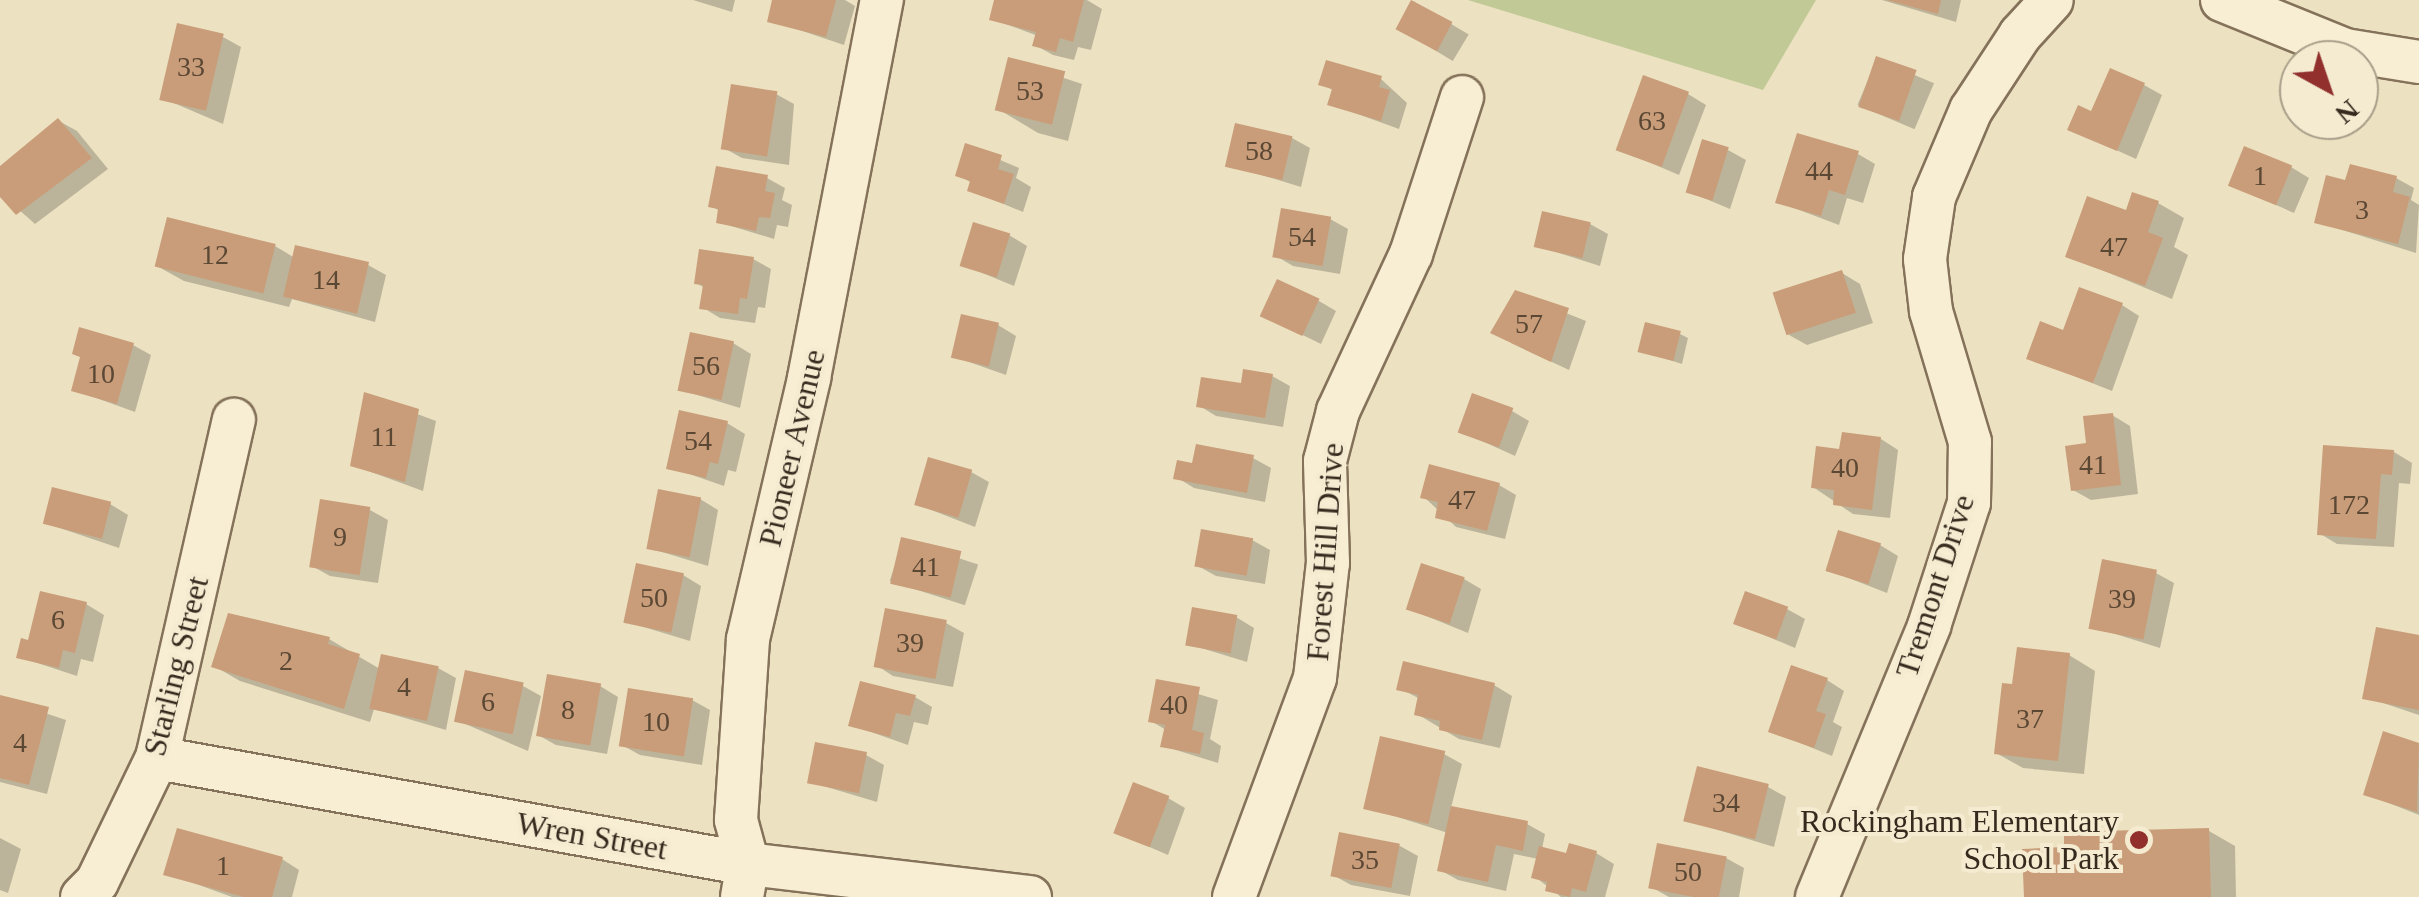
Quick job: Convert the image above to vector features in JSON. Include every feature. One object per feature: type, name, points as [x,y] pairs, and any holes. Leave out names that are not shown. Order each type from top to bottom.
[{"type":"street","name":"Pioneer Avenue","points":[[745,881],[736,820],[748,640],[809,378],[882,0]]},
{"type":"street","name":"Tremont Drive","points":[[1817,897],[1928,626],[1969,503],[1970,442],[1931,311],[1924,260],[1934,197],[1971,110],[2052,0]]},
{"type":"street","points":[[2222,0],[2345,50],[2419,62]]},
{"type":"street","name":"Forest Hill Drive","points":[[1234,897],[1316,678],[1328,563],[1325,461],[1338,411],[1411,254],[1462,97]]},
{"type":"street","name":"Starling Street","points":[[82,897],[97,882],[157,758],[234,420]]},
{"type":"street","name":"Wren Street","points":[[157,758],[745,881],[1030,897]]},
{"type":"green space","points":[[1468,0],[1816,0],[1763,90]]},
{"type":"building","points":[[772,0],[836,0],[826,37],[767,22]]},
{"type":"building","points":[[994,0],[1084,0],[1073,42],[1060,38],[1056,52],[1032,46],[1036,32],[989,20]]},
{"type":"building","points":[[1411,0],[1452,22],[1437,51],[1396,29]]},
{"type":"building","points":[[1887,0],[1941,0],[1938,14]]},
{"type":"building","points":[[177,23],[224,34],[206,111],[159,100]]},
{"type":"building","points":[[1876,56],[1917,70],[1899,121],[1858,107]]},
{"type":"building","points":[[1008,57],[1065,71],[1052,125],[995,110]]},
{"type":"building","points":[[1326,60],[1382,76],[1379,87],[1390,90],[1381,121],[1327,105],[1332,89],[1318,85]]},
{"type":"building","points":[[2110,68],[2145,83],[2117,151],[2067,130],[2078,105],[2091,111]]},
{"type":"building","points":[[1643,75],[1689,92],[1662,167],[1616,150]]},
{"type":"building","points":[[731,84],[777,91],[767,157],[721,149]]},
{"type":"building","points":[[58,118],[92,158],[16,215],[0,197],[0,166]]},
{"type":"building","points":[[1235,123],[1292,136],[1282,180],[1225,167]]},
{"type":"building","points":[[1797,133],[1859,151],[1845,195],[1829,190],[1821,216],[1775,203]]},
{"type":"building","points":[[1702,139],[1729,147],[1712,201],[1686,193]]},
{"type":"building","points":[[965,143],[1002,155],[998,169],[1014,174],[1004,204],[967,191],[970,181],[955,176]]},
{"type":"building","points":[[2244,146],[2292,165],[2276,205],[2228,186]]},
{"type":"building","points":[[2350,164],[2397,176],[2393,192],[2410,197],[2398,244],[2314,223],[2326,175],[2345,180]]},
{"type":"building","points":[[716,166],[768,175],[765,191],[775,193],[770,218],[759,217],[756,231],[716,223],[718,209],[708,207]]},
{"type":"building","points":[[2132,192],[2159,201],[2148,232],[2163,238],[2145,286],[2065,257],[2087,196],[2126,210]]},
{"type":"building","points":[[1281,208],[1331,217],[1323,266],[1272,257]]},
{"type":"building","points":[[1542,211],[1591,222],[1582,258],[1534,247]]},
{"type":"building","points":[[167,217],[276,244],[263,294],[155,266]]},
{"type":"building","points":[[973,222],[1010,233],[997,277],[960,266]]},
{"type":"building","points":[[295,245],[369,262],[357,314],[283,297]]},
{"type":"building","points":[[699,249],[754,257],[747,299],[740,298],[738,314],[699,309],[703,285],[694,284]]},
{"type":"building","points":[[1842,270],[1856,313],[1786,335],[1773,293]]},
{"type":"building","points":[[1277,279],[1320,299],[1302,336],[1260,316]]},
{"type":"building","points":[[2079,287],[2123,303],[2093,383],[2026,359],[2040,321],[2063,330]]},
{"type":"building","points":[[1515,290],[1569,308],[1551,362],[1490,333]]},
{"type":"building","points":[[961,314],[999,323],[989,367],[951,358]]},
{"type":"building","points":[[1645,322],[1681,331],[1673,361],[1638,352]]},
{"type":"building","points":[[79,327],[134,343],[117,404],[71,391],[80,357],[72,354]]},
{"type":"building","points":[[690,332],[734,341],[722,400],[678,391]]},
{"type":"building","points":[[1243,369],[1273,374],[1265,418],[1196,407],[1201,377],[1241,383]]},
{"type":"building","points":[[364,392],[419,409],[405,482],[350,466]]},
{"type":"building","points":[[1472,393],[1513,408],[1499,448],[1458,432]]},
{"type":"building","points":[[679,410],[728,421],[718,464],[710,462],[706,478],[666,469]]},
{"type":"building","points":[[2113,413],[2121,485],[2071,491],[2065,446],[2086,443],[2083,416]]},
{"type":"building","points":[[1842,432],[1881,437],[1872,510],[1833,505],[1834,490],[1811,488],[1816,446],[1839,449]]},
{"type":"building","points":[[1196,444],[1254,455],[1247,493],[1173,479],[1177,460],[1192,463]]},
{"type":"building","points":[[2323,445],[2394,450],[2392,475],[2381,474],[2376,539],[2317,535]]},
{"type":"building","points":[[928,457],[972,470],[958,518],[914,505]]},
{"type":"building","points":[[1429,464],[1500,483],[1487,531],[1435,518],[1438,502],[1420,498]]},
{"type":"building","points":[[52,487],[111,502],[102,539],[43,524]]},
{"type":"building","points":[[658,489],[701,497],[690,557],[646,549]]},
{"type":"building","points":[[320,499],[370,507],[360,575],[309,567]]},
{"type":"building","points":[[1201,529],[1253,538],[1247,576],[1194,566]]},
{"type":"building","points":[[1838,530],[1881,543],[1868,584],[1825,571]]},
{"type":"building","points":[[901,537],[961,551],[951,598],[890,584]]},
{"type":"building","points":[[2102,559],[2157,570],[2143,639],[2088,629]]},
{"type":"building","points":[[636,563],[684,573],[671,633],[623,623]]},
{"type":"building","points":[[1421,563],[1465,577],[1450,624],[1406,610]]},
{"type":"building","points":[[40,591],[87,602],[75,653],[63,650],[59,668],[16,658],[21,638],[28,640]]},
{"type":"building","points":[[1745,591],[1788,607],[1776,640],[1733,624]]},
{"type":"building","points":[[1192,607],[1237,615],[1231,653],[1185,645]]},
{"type":"building","points":[[885,608],[947,620],[935,679],[874,667]]},
{"type":"building","points":[[228,613],[330,637],[328,644],[360,654],[344,709],[211,667]]},
{"type":"building","points":[[2376,627],[2419,635],[2419,710],[2362,699]]},
{"type":"building","points":[[2017,647],[2070,653],[2058,761],[1994,754],[2002,683],[2012,684]]},
{"type":"building","points":[[381,654],[439,666],[427,721],[369,709]]},
{"type":"building","points":[[1403,661],[1495,683],[1482,740],[1439,730],[1440,721],[1414,715],[1418,695],[1396,690]]},
{"type":"building","points":[[1791,665],[1828,678],[1816,711],[1826,714],[1814,748],[1768,732]]},
{"type":"building","points":[[465,670],[524,682],[513,734],[454,722]]},
{"type":"building","points":[[547,674],[601,684],[590,746],[536,736]]},
{"type":"building","points":[[1156,679],[1200,687],[1192,730],[1204,733],[1200,754],[1160,747],[1165,725],[1148,722]]},
{"type":"building","points":[[860,681],[916,695],[910,716],[896,713],[890,737],[848,726]]},
{"type":"building","points":[[628,688],[693,698],[684,757],[619,746]]},
{"type":"building","points":[[0,695],[49,707],[29,785],[0,778]]},
{"type":"building","points":[[2383,731],[2419,743],[2417,812],[2363,795]]},
{"type":"building","points":[[1380,736],[1445,751],[1428,824],[1363,809]]},
{"type":"building","points":[[815,742],[867,752],[859,793],[807,783]]},
{"type":"building","points":[[1697,766],[1769,784],[1755,839],[1683,821]]},
{"type":"building","points":[[1133,782],[1169,796],[1150,847],[1113,833]]},
{"type":"building","points":[[1451,806],[1528,821],[1523,851],[1496,845],[1488,882],[1437,871]]},
{"type":"building","points":[[177,828],[283,857],[272,897],[244,897],[163,875]]},
{"type":"building","points":[[2209,828],[2211,897],[2024,897],[2022,849],[2064,847],[2064,832]]},
{"type":"building","points":[[1339,832],[1400,844],[1391,888],[1330,876]]},
{"type":"building","points":[[1569,843],[1597,851],[1586,892],[1572,888],[1570,897],[1545,891],[1547,882],[1531,878],[1539,846],[1566,853]]},
{"type":"building","points":[[1657,843],[1727,857],[1719,897],[1694,897],[1648,888]]},
{"type":"place","name":"Rockingham Elementary School Park","points":[[2139,840]]}]
